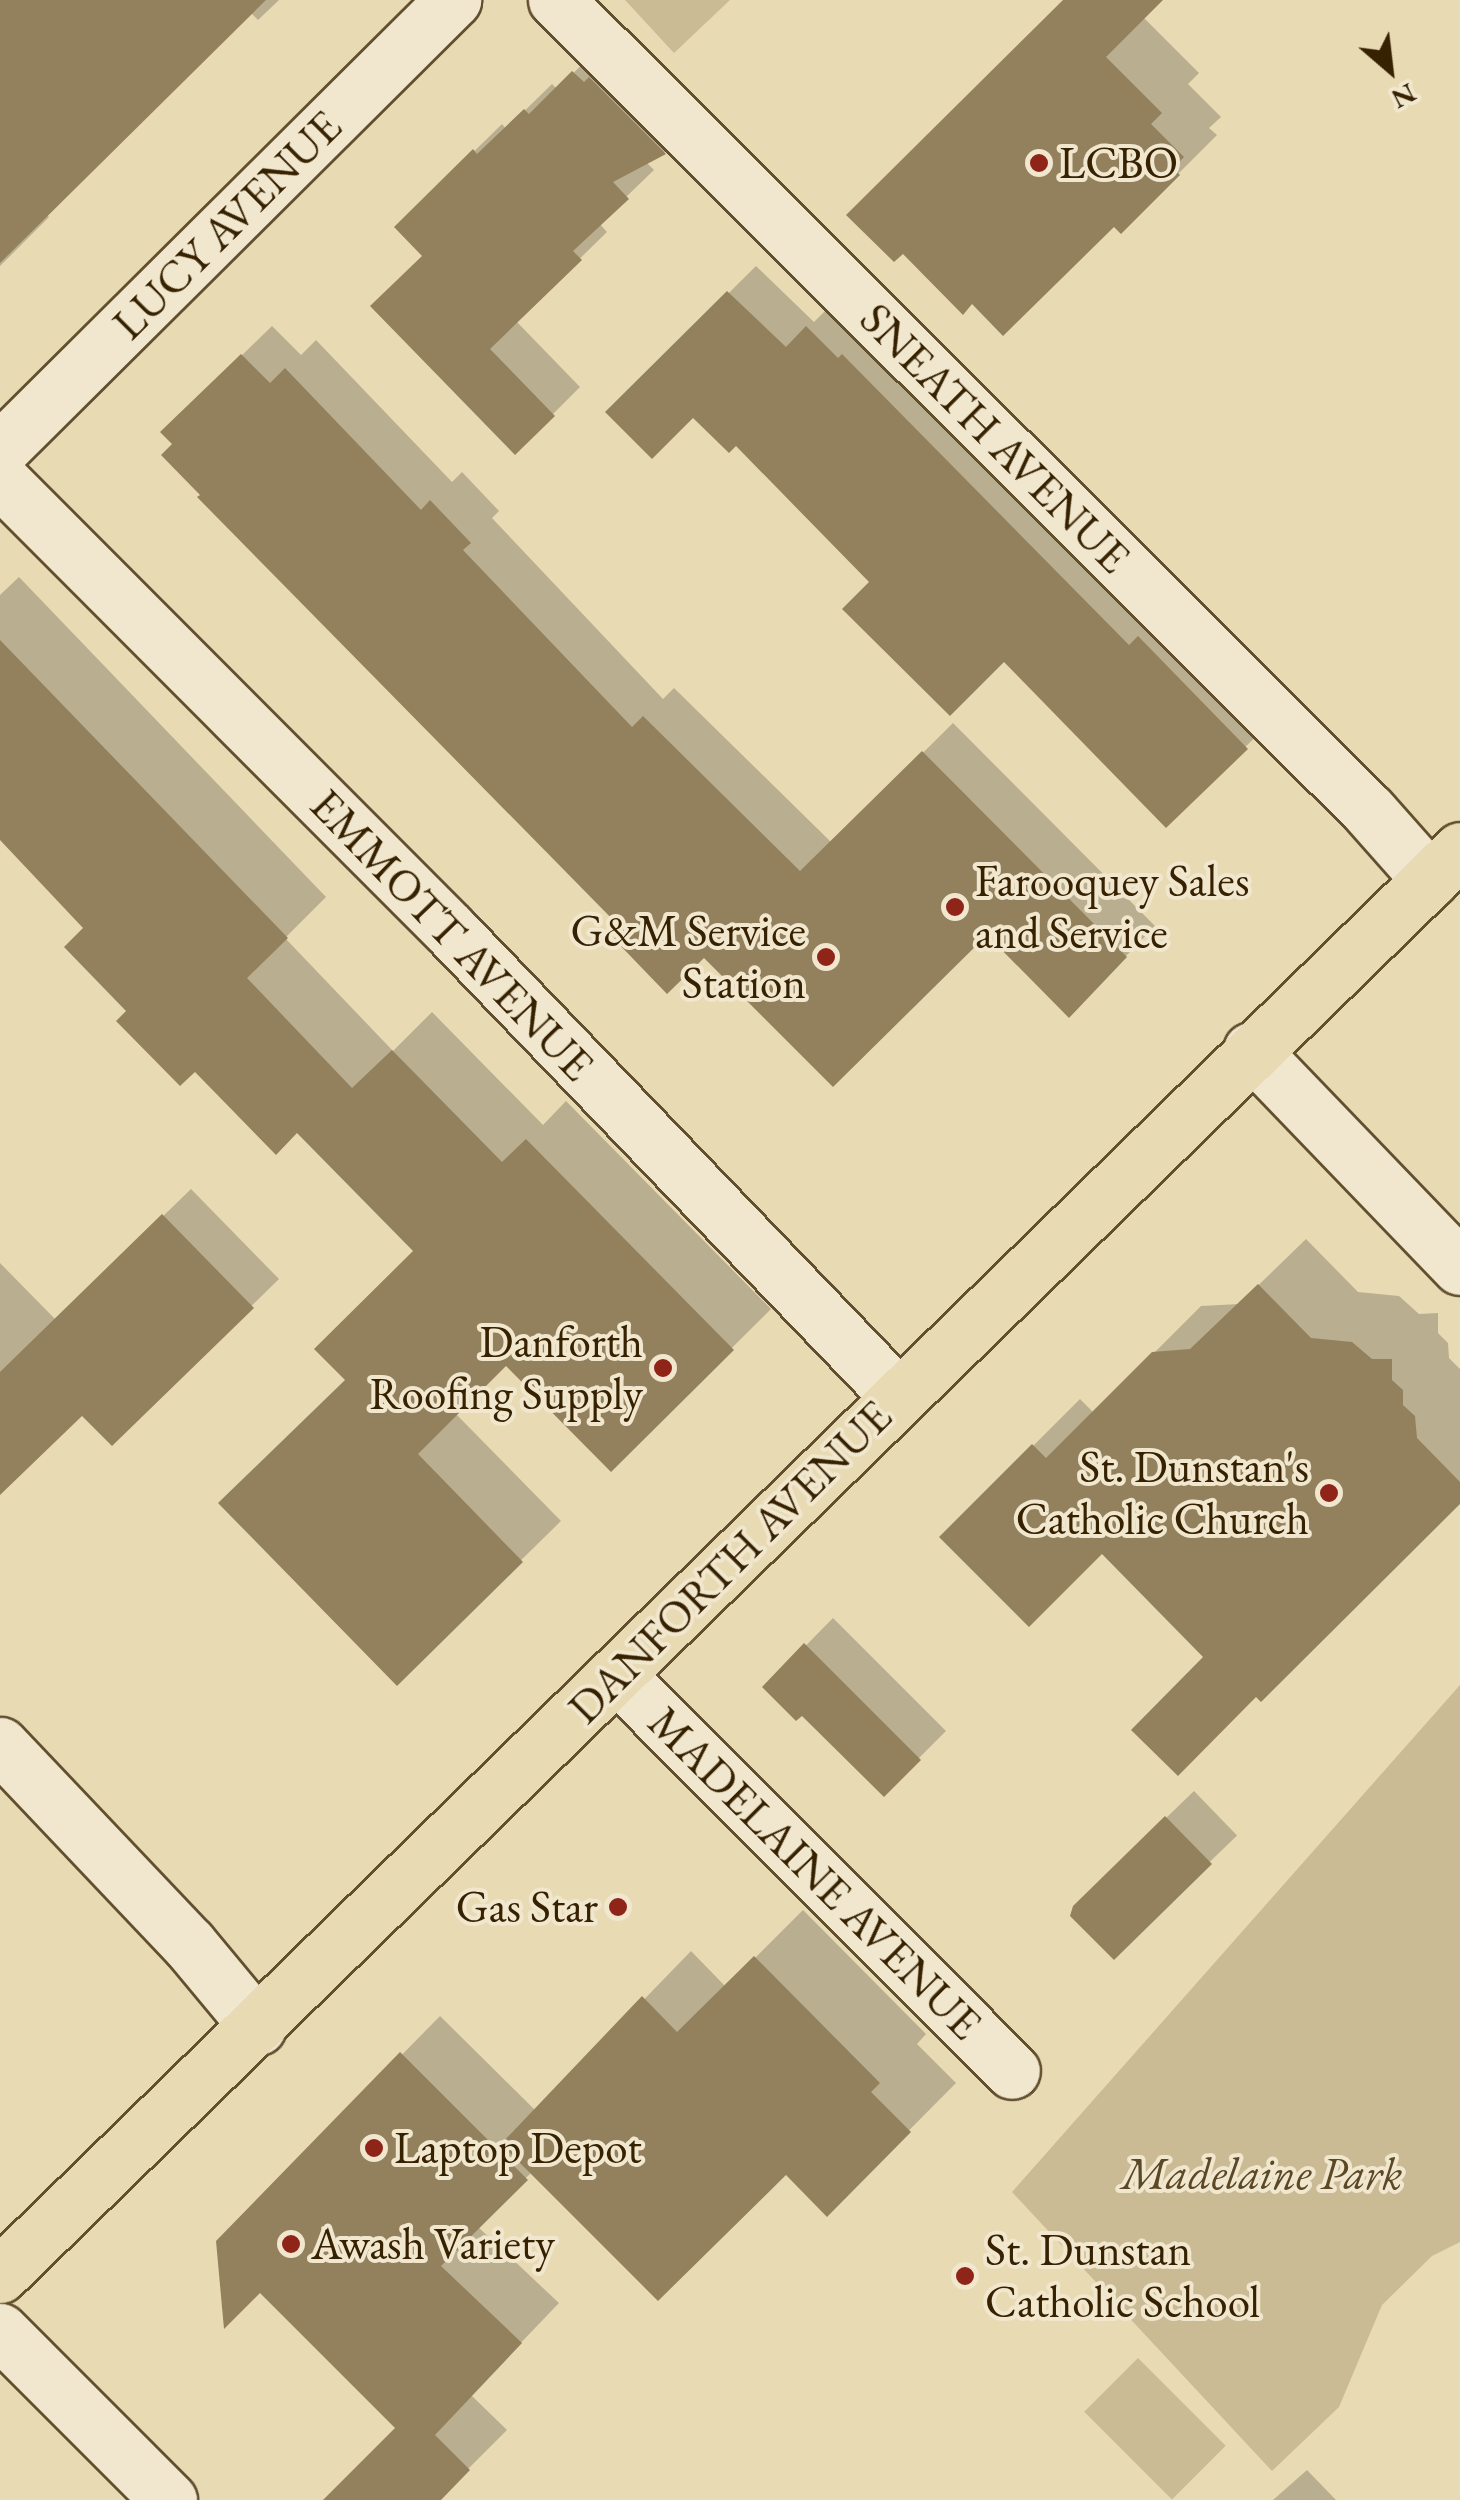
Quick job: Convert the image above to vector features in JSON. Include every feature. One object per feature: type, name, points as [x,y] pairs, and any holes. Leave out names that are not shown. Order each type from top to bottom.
[{"type":"main road","name":"DANFORTH AVENUE","points":[[0,2275],[258,2027],[1251,1050],[1445,865]]},
{"type":"street","name":"LUCY AVENUE","points":[[0,450],[453,0]]},
{"type":"street","name":"SNEATH AVENUE","points":[[556,0],[1369,811],[1445,865]]},
{"type":"street","name":"EMMOTT AVENUE","points":[[0,479],[450,930],[898,1396]]},
{"type":"street","points":[[1251,1050],[1460,1267]]},
{"type":"street","name":"MADELAINE AVENUE","points":[[617,1674],[1012,2071]]},
{"type":"street","points":[[0,1745],[189,1944],[258,2027]]},
{"type":"street","points":[[0,2331],[169,2500]]},
{"type":"green space","points":[[625,0],[730,0],[674,53]]},
{"type":"green space","name":"Madelaine Park","points":[[1460,1685],[1460,2242],[1432,2256],[1382,2305],[1339,2407],[1272,2471],[1012,2192]]},
{"type":"green space","points":[[1138,2358],[1226,2446],[1172,2499],[1084,2412]]},
{"type":"building","points":[[0,0],[266,0],[0,263]]},
{"type":"building","name":"LCBO","points":[[1063,0],[1163,0],[1106,57],[1162,113],[1151,124],[1184,157],[1173,168],[1180,175],[1121,234],[1114,227],[1003,336],[972,304],[963,315],[903,254],[894,262],[846,215]]},
{"type":"building","points":[[572,71],[584,82],[589,77],[666,154],[613,182],[629,199],[573,251],[582,260],[490,349],[555,416],[515,455],[370,306],[422,256],[394,227],[473,149],[477,154],[524,109],[529,114]]},
{"type":"building","points":[[727,291],[786,347],[806,326],[838,358],[842,354],[1129,645],[1138,636],[1248,749],[1166,828],[1004,662],[950,716],[842,609],[869,582],[736,446],[729,453],[693,418],[652,459],[605,412]]},
{"type":"building","points":[[241,354],[270,383],[285,368],[421,510],[430,500],[471,543],[463,550],[632,727],[643,716],[800,871],[922,751],[1127,957],[1069,1018],[987,935],[833,1087],[704,958],[667,994],[614,939],[623,930],[197,497],[200,495],[161,455],[172,444],[160,432]]},
{"type":"building","points":[[0,640],[288,938],[247,978],[352,1088],[392,1050],[502,1162],[526,1139],[734,1350],[611,1472],[506,1366],[418,1454],[523,1562],[397,1686],[218,1503],[345,1380],[314,1349],[413,1251],[297,1133],[276,1155],[195,1072],[180,1086],[116,1021],[126,1011],[64,947],[83,928],[0,840]]},
{"type":"building","points":[[162,1214],[254,1308],[112,1446],[82,1416],[0,1495],[0,1372]]},
{"type":"building","name":"St. Dunstan's Catholic Church","points":[[1258,1284],[1311,1338],[1352,1342],[1372,1359],[1392,1359],[1392,1380],[1403,1390],[1403,1405],[1415,1416],[1417,1438],[1460,1482],[1460,1504],[1261,1702],[1256,1697],[1178,1776],[1131,1730],[1203,1657],[1102,1554],[1029,1627],[939,1537],[1032,1444],[1046,1458],[1152,1352],[1190,1349]]},
{"type":"building","points":[[804,1643],[921,1760],[884,1797],[802,1716],[796,1721],[762,1687]]},
{"type":"building","points":[[1165,1816],[1212,1864],[1114,1960],[1070,1916],[1073,1906]]},
{"type":"building","points":[[754,1956],[880,2083],[871,2092],[911,2132],[827,2217],[786,2175],[658,2301],[501,2144],[642,1996],[677,2032]]},
{"type":"building","points":[[400,2052],[528,2180],[441,2266],[522,2343],[435,2435],[470,2470],[441,2500],[323,2500],[395,2428],[260,2293],[224,2329],[216,2241]]},
{"type":"place","name":"LCBO","points":[[1039,163]]},
{"type":"place","name":"Farooquey Sales and Service","points":[[955,907]]},
{"type":"place","name":"G&M Service Station","points":[[826,957]]},
{"type":"place","name":"Danforth Roofing Supply","points":[[663,1368]]},
{"type":"place","name":"St. Dunstan's Catholic Church","points":[[1329,1493]]},
{"type":"place","name":"Gas Star","points":[[618,1907]]},
{"type":"place","name":"Laptop Depot","points":[[374,2148]]},
{"type":"place","name":"Awash Variety","points":[[291,2244]]},
{"type":"place","name":"St. Dunstan Catholic School","points":[[965,2276]]}]
